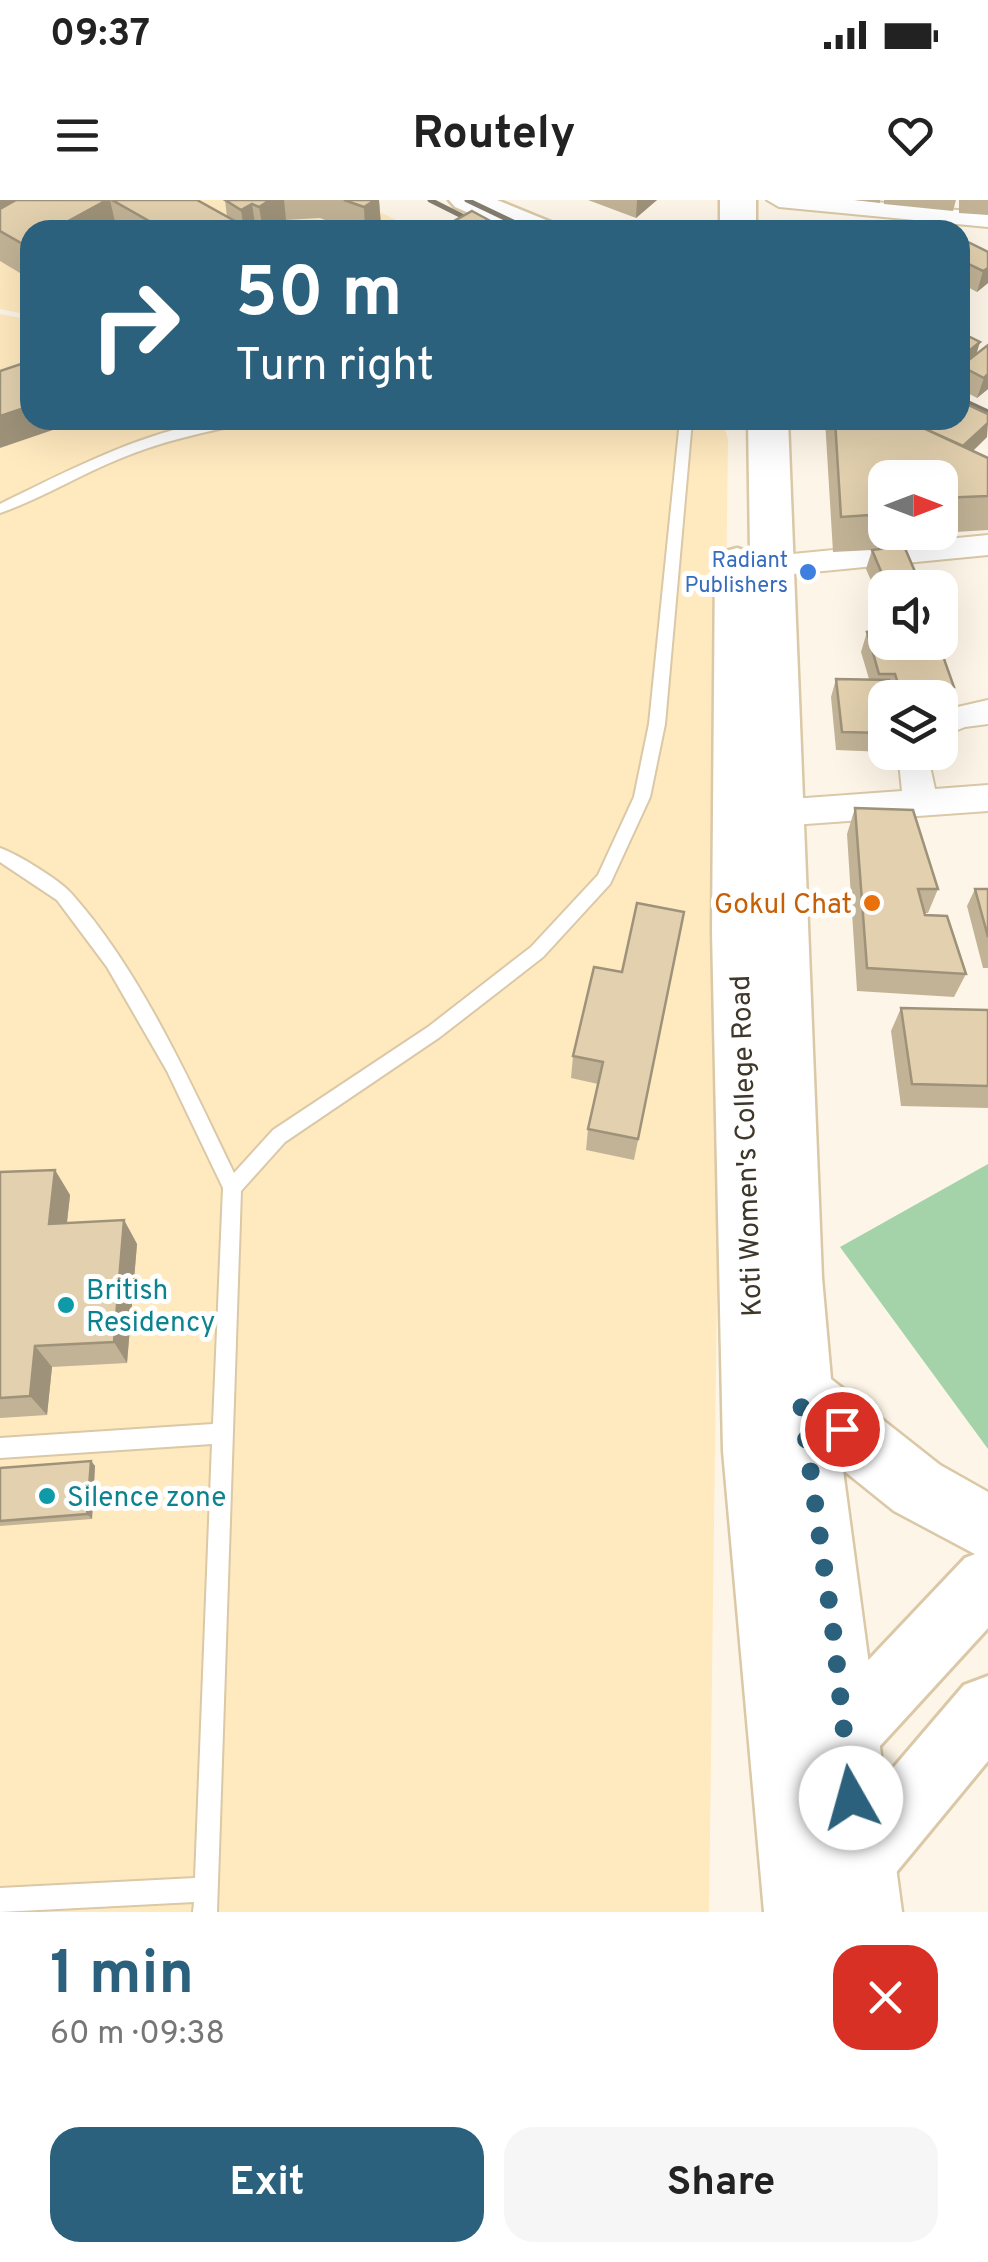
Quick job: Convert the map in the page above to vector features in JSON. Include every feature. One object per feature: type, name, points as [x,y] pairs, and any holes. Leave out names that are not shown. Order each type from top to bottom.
[{"type":"main road","points":[[468,200],[515,220]]},
{"type":"main road","name":"Koti Women's College Road","points":[[738,430],[734,683],[738,931],[755,1451],[815,1742]]},
{"type":"main road","name":"Koti Women's College Road","points":[[768,430],[792,1278],[815,1742],[830,1889]]},
{"type":"main road","points":[[800,1396],[917,1488],[988,1528]]},
{"type":"main road","points":[[815,1742],[988,1582]]},
{"type":"main road","points":[[830,1889],[988,1709]]},
{"type":"street","points":[[780,200],[988,220]]},
{"type":"street","points":[[772,566],[988,545]]},
{"type":"street","points":[[958,716],[988,712]]},
{"type":"street","points":[[914,770],[921,802]]},
{"type":"street","points":[[778,814],[988,798]]},
{"type":"lane","points":[[0,508],[118,456],[193,430]]},
{"type":"lane","points":[[232,1188],[279,1136],[434,1032],[537,952],[604,879],[642,797],[657,724],[685,430]]},
{"type":"lane","points":[[0,854],[64,895],[112,962],[173,1066],[232,1188],[206,1900],[0,1900]]},
{"type":"lane","points":[[0,1448],[223,1432]]},
{"type":"shaded area","points":[[0,200],[20,220],[20,313],[0,309]]},
{"type":"shaded area","points":[[197,200],[355,200],[396,220],[210,220]]},
{"type":"shaded area","points":[[0,314],[20,318],[20,430],[725,430],[709,1912],[0,1912]]},
{"type":"green space","points":[[988,1164],[988,1449],[840,1247]]},
{"type":"building","points":[[16,200],[107,200],[70,220],[20,220],[20,242],[0,231],[0,209]]},
{"type":"building","points":[[112,200],[197,200],[233,220],[147,220]]},
{"type":"building","points":[[225,200],[270,200],[259,207],[252,204],[241,210]]},
{"type":"building","points":[[344,200],[375,200],[364,207]]},
{"type":"building","points":[[472,211],[489,220],[456,220]]},
{"type":"building","points":[[970,243],[988,252],[988,268],[983,271],[970,265]]},
{"type":"building","points":[[970,337],[980,342],[970,350]]},
{"type":"building","points":[[988,345],[988,374],[984,378],[970,371],[970,359]]},
{"type":"building","points":[[20,364],[20,409],[0,416],[0,371]]},
{"type":"building","points":[[970,406],[988,414],[988,423],[963,446],[928,430],[970,430]]},
{"type":"building","points":[[836,430],[928,430],[988,458],[988,496],[958,497],[958,460],[868,460],[868,515],[841,517]]},
{"type":"building","points":[[872,550],[906,550],[914,570],[880,570]]},
{"type":"building","points":[[875,660],[944,660],[952,680],[897,680],[895,674],[879,674]]},
{"type":"building","points":[[836,679],[889,680],[868,680],[868,733],[842,732]]},
{"type":"building","points":[[855,808],[913,810],[938,889],[918,889],[925,915],[947,916],[966,974],[867,968]]},
{"type":"building","points":[[975,889],[988,889],[988,937]]},
{"type":"building","points":[[637,903],[684,912],[638,1139],[588,1129],[603,1062],[573,1056],[594,967],[622,972]]},
{"type":"building","points":[[901,1008],[988,1010],[988,1086],[912,1084]]},
{"type":"building","name":"British Residency","points":[[55,1170],[49,1224],[124,1220],[114,1342],[35,1346],[30,1396],[0,1398],[0,1172]]},
{"type":"building","name":"Silence zone","points":[[91,1461],[87,1514],[0,1521],[0,1468]]},
{"type":"railway","points":[[430,200],[470,220]]},
{"type":"railway","points":[[467,200],[509,220]]},
{"type":"railway","points":[[970,404],[988,412]]},
{"type":"place","name":"Radiant Publishers","points":[[808,572]]},
{"type":"place","name":"Gokul Chat","points":[[872,903]]},
{"type":"place","name":"British Residency","points":[[66,1305]]},
{"type":"place","name":"Silence zone","points":[[47,1496]]},
{"type":"route","points":[[842,1429],[800,1396],[834,1637],[851,1798]]}]
